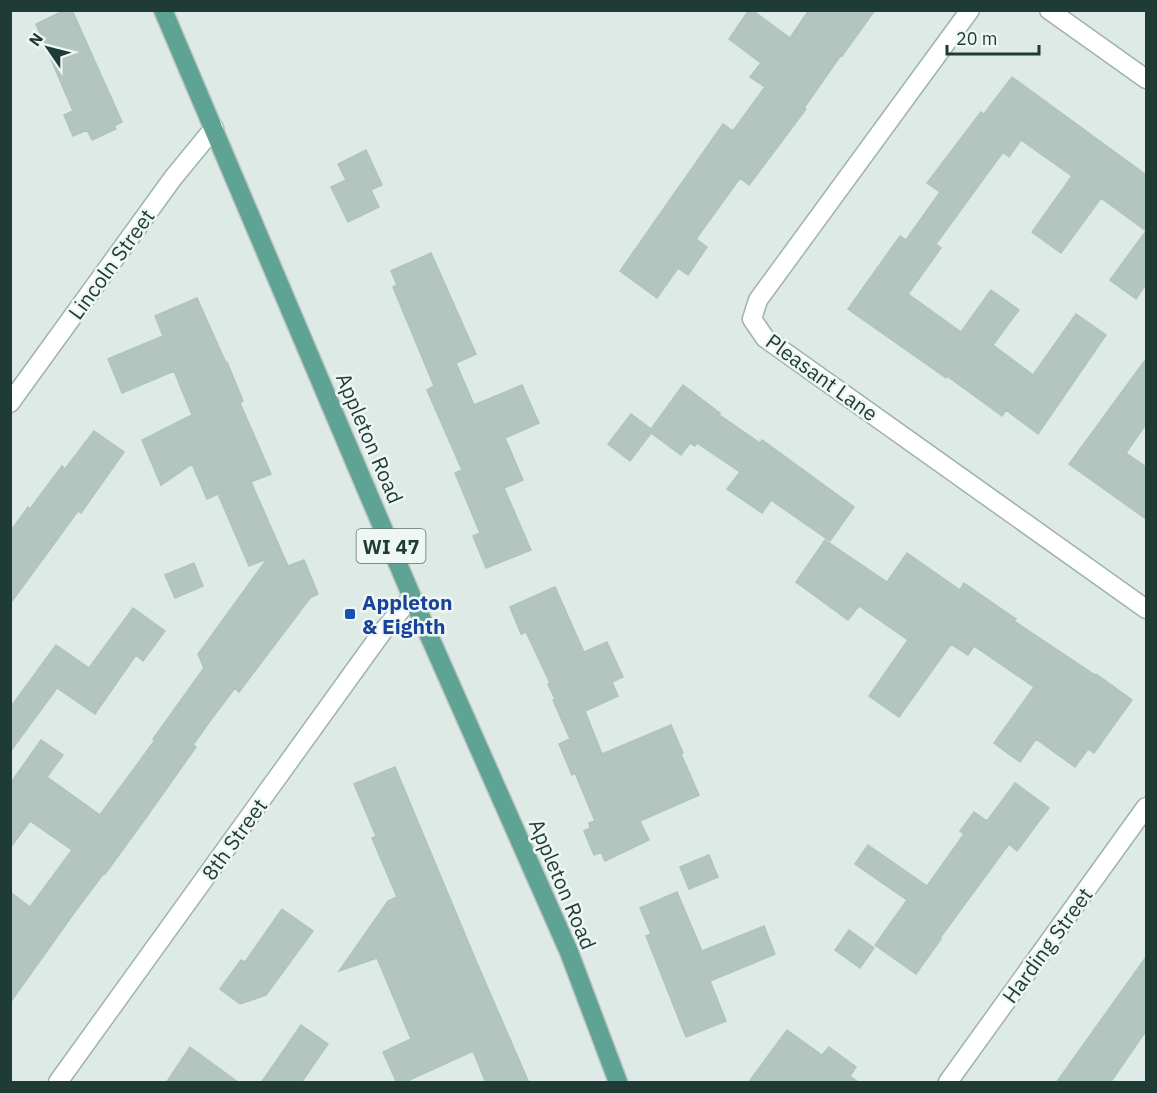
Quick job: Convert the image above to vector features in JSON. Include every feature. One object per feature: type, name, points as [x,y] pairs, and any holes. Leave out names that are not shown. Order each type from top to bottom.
[{"type":"main road","name":"Appleton Road","points":[[163,10],[412,597],[569,952],[618,1083]]},
{"type":"street","name":"Pleasant Lane","points":[[970,10],[758,300],[752,319],[765,338],[1146,609]]},
{"type":"street","points":[[1049,10],[1146,79]]},
{"type":"street","name":"Lincoln Street","points":[[10,403],[178,170],[214,128]]},
{"type":"street","name":"8th Street","points":[[58,1083],[383,631],[412,597]]},
{"type":"street","name":"Harding Street","points":[[948,1083],[1146,807]]},
{"type":"building","points":[[65,10],[72,10],[122,122],[114,126],[116,129],[92,140],[87,130],[73,136],[64,115],[73,111],[36,24]]},
{"type":"building","points":[[749,10],[790,38],[809,10],[875,10],[804,108],[806,109],[749,185],[740,178],[696,239],[707,247],[688,275],[678,268],[657,298],[620,271],[723,124],[733,131],[765,87],[750,77],[761,63],[729,39]]},
{"type":"building","points":[[1012,77],[1146,175],[1146,231],[1101,198],[1061,253],[1032,232],[1072,176],[1021,140],[1009,157],[1003,152],[936,244],[941,248],[908,294],[961,332],[991,290],[1019,310],[993,345],[1033,375],[1076,314],[1106,335],[1038,434],[1006,410],[1002,416],[848,309],[900,236],[906,240],[940,192],[927,183],[981,112],[984,114]]},
{"type":"building","points":[[366,150],[382,185],[371,190],[379,207],[348,222],[331,187],[346,180],[338,164]]},
{"type":"building","points":[[1146,231],[1146,284],[1136,299],[1110,280]]},
{"type":"building","points":[[431,253],[476,354],[456,363],[474,405],[522,385],[539,423],[505,438],[523,480],[504,488],[531,550],[486,568],[473,536],[480,533],[455,473],[462,470],[427,390],[434,386],[393,287],[397,285],[391,271]]},
{"type":"building","points":[[197,298],[227,362],[243,401],[240,403],[271,474],[251,482],[288,566],[304,560],[318,594],[310,598],[239,692],[235,688],[210,721],[193,745],[196,747],[145,819],[10,1003],[10,892],[30,907],[72,850],[30,821],[10,848],[10,784],[41,740],[63,755],[47,777],[100,815],[204,668],[198,654],[267,559],[249,566],[218,494],[207,499],[192,464],[161,485],[142,440],[192,415],[174,371],[122,393],[108,359],[163,336],[155,316]]},
{"type":"building","points":[[1146,359],[1146,424],[1126,453],[1146,467],[1146,519],[1069,464]]},
{"type":"building","points":[[683,385],[720,413],[718,414],[760,443],[762,440],[854,507],[830,541],[771,500],[762,513],[727,489],[740,472],[697,443],[695,446],[690,443],[681,455],[651,433],[630,461],[608,444],[631,414],[651,429]]},
{"type":"building","points":[[94,431],[124,452],[81,513],[78,511],[10,604],[10,532],[62,466],[65,469]]},
{"type":"building","points":[[825,540],[887,582],[907,553],[960,590],[964,583],[1016,619],[1014,621],[1132,700],[1094,753],[1088,749],[1075,767],[1036,739],[1020,762],[994,743],[1034,687],[974,646],[968,655],[951,644],[899,717],[869,696],[908,640],[859,606],[848,620],[796,582]]},
{"type":"building","points":[[194,563],[203,586],[175,598],[165,575]]},
{"type":"building","points":[[555,587],[584,652],[607,642],[623,677],[612,682],[618,696],[585,711],[602,754],[671,725],[699,795],[640,821],[649,840],[605,861],[601,852],[594,855],[584,831],[590,828],[589,823],[595,821],[575,773],[572,775],[559,744],[570,739],[553,700],[555,699],[548,684],[550,683],[526,632],[521,634],[510,607]]},
{"type":"building","points":[[133,608],[165,631],[143,661],[136,655],[95,714],[57,688],[10,752],[10,708],[56,645],[89,668]]},
{"type":"building","points":[[395,767],[529,1083],[486,1083],[473,1051],[403,1083],[397,1083],[383,1052],[411,1039],[377,958],[339,971],[388,901],[397,897],[372,838],[376,836],[354,784]]},
{"type":"building","points":[[1015,783],[1049,808],[1017,851],[1009,844],[916,974],[875,945],[907,900],[855,864],[868,845],[927,886],[964,834],[960,831],[974,812],[987,821]]},
{"type":"building","points":[[709,855],[718,877],[689,889],[680,867]]},
{"type":"building","points":[[677,892],[702,951],[764,926],[775,954],[710,981],[726,1021],[686,1037],[646,936],[651,934],[640,908]]},
{"type":"building","points":[[282,909],[313,931],[266,995],[240,1004],[220,989],[241,960],[245,962]]},
{"type":"building","points":[[849,930],[874,948],[860,968],[835,950]]},
{"type":"building","points":[[1146,957],[1146,1031],[1110,1083],[1056,1083]]},
{"type":"building","points":[[301,1025],[328,1044],[301,1083],[261,1083]]},
{"type":"building","points":[[787,1030],[822,1055],[829,1047],[856,1067],[850,1076],[859,1083],[748,1083]]},
{"type":"building","points":[[190,1047],[239,1083],[166,1083]]},
{"type":"place","name":"Appleton & Eighth","points":[[350,614]]}]
